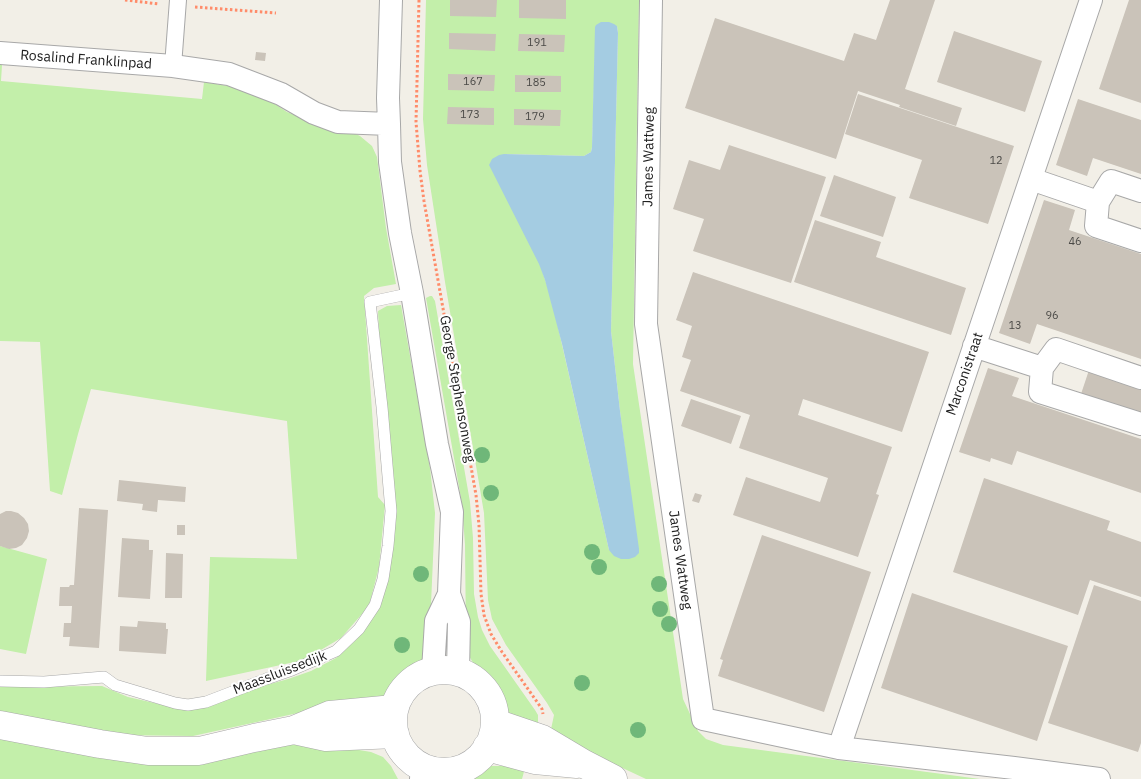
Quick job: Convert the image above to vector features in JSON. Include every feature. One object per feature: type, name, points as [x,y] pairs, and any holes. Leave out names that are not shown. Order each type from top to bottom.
[{"type":"street","name":"George Stephensonweg","points":[[391,0],[388,98],[390,162],[400,233],[412,292],[437,444],[452,512],[449,594],[459,622],[445,671]]},
{"type":"street","name":"James Wattweg","points":[[651,0],[646,324],[703,719],[839,748],[1099,779]]},
{"type":"street","name":"Marconistraat","points":[[839,748],[1091,0]]},
{"type":"street","points":[[173,66],[178,3]]},
{"type":"street","name":"Rosalind Franklinpad","points":[[0,53],[173,66],[229,74],[281,94],[314,113],[338,122],[389,124]]},
{"type":"street","points":[[1031,179],[1098,202]]},
{"type":"street","points":[[1141,192],[1111,181],[1098,202],[1096,226],[1141,241]]},
{"type":"street","points":[[974,346],[1042,368]]},
{"type":"street","points":[[1141,378],[1056,349],[1042,368],[1040,392],[1141,424]]},
{"type":"street","points":[[445,671],[467,675],[475,680],[488,695],[494,713],[491,735],[474,761],[466,766],[434,774],[402,750],[398,742],[395,721],[398,698],[408,685],[422,675],[445,671]]},
{"type":"street","points":[[0,725],[148,751],[199,751],[294,730],[326,737],[395,721]]},
{"type":"street","points":[[491,735],[542,739],[613,779]]},
{"type":"street","points":[[491,735],[535,760],[584,764]]},
{"type":"lane","name":"Maassluissedijk","points":[[0,681],[44,682],[104,677],[115,684],[175,703],[197,704],[292,670],[336,651],[359,630],[375,605],[383,579],[388,546],[390,511],[382,407],[370,302],[412,292]]},
{"type":"path","points":[[125,0],[178,3],[276,13]]},
{"type":"path","name":"George Stephensonweg","points":[[419,0],[416,122],[420,171],[476,495],[481,594],[484,615],[491,634],[502,652],[542,709],[545,725],[542,739]]},
{"type":"green space","points":[[426,0],[639,0],[633,364],[683,699],[698,731],[706,739],[723,745],[980,779],[646,779],[550,734],[554,715],[506,645],[492,619],[488,600],[484,513],[445,282],[427,165],[423,119]],"holes":[[[596,25],[617,26],[611,331],[638,553],[609,550],[552,301],[504,154],[584,156],[591,152]]]},
{"type":"green space","points":[[0,65],[2,65],[1,81],[202,99],[204,82],[234,87],[272,102],[287,112],[318,124],[350,131],[360,136],[372,146],[377,157],[386,228],[396,284],[374,288],[364,296],[378,497],[385,505],[379,567],[369,606],[341,638],[304,660],[206,681],[210,557],[297,559],[287,421],[91,389],[62,495],[50,491],[40,342],[0,341]]},
{"type":"green space","points":[[430,296],[435,301],[470,502],[474,594],[478,617],[490,646],[538,715],[538,725],[508,716],[493,687],[477,670],[468,654],[462,504],[426,298]]},
{"type":"green space","points":[[401,305],[430,468],[435,513],[430,627],[424,658],[382,697],[330,706],[193,736],[116,735],[0,712],[0,687],[102,686],[128,697],[181,709],[311,671],[336,658],[357,639],[390,569],[378,311],[387,306]]},
{"type":"green space","points":[[0,546],[47,559],[26,654],[0,649]]},
{"type":"green space","points":[[0,738],[259,750],[318,743],[371,752],[383,757],[391,766],[398,779],[0,779]]},
{"type":"green space","points":[[491,766],[517,766],[525,768],[522,779],[463,779],[476,769]]},
{"type":"water","points":[[601,22],[614,24],[617,26],[618,33],[611,331],[639,549],[639,553],[635,557],[629,559],[621,559],[614,556],[609,550],[562,344],[545,280],[539,264],[489,165],[492,159],[504,154],[584,156],[591,152],[595,27]]},
{"type":"building","points":[[450,0],[497,0],[496,17],[450,16]]},
{"type":"building","points":[[519,0],[566,0],[566,19],[519,18]]},
{"type":"building","points":[[890,0],[935,0],[905,89],[962,108],[956,126],[858,91],[836,159],[685,108],[715,18],[844,61],[854,33],[876,40]]},
{"type":"building","points":[[1129,0],[1141,0],[1141,103],[1099,89]]},
{"type":"building","points":[[954,31],[1042,61],[1025,112],[937,82]]},
{"type":"building","points":[[449,33],[496,34],[495,51],[449,49]]},
{"type":"building","points":[[519,34],[565,35],[564,52],[518,51]]},
{"type":"building","points":[[256,52],[266,53],[265,61],[255,60]]},
{"type":"building","points":[[448,74],[495,75],[494,91],[448,90]]},
{"type":"building","points":[[515,75],[561,76],[561,92],[515,92]]},
{"type":"building","points":[[858,94],[1014,146],[988,224],[909,198],[922,160],[845,134]]},
{"type":"building","points":[[1078,99],[1141,120],[1141,174],[1093,158],[1087,176],[1056,165]]},
{"type":"building","points":[[448,107],[494,108],[494,125],[447,124]]},
{"type":"building","points":[[514,109],[561,110],[560,126],[514,125]]},
{"type":"building","points":[[729,145],[826,177],[791,283],[693,251],[704,219],[673,209],[689,160],[720,170]]},
{"type":"building","points":[[834,175],[896,197],[883,237],[820,216]]},
{"type":"building","points":[[1044,200],[1075,210],[1069,230],[1141,254],[1141,359],[1037,324],[1030,344],[999,333]]},
{"type":"building","points":[[815,220],[881,242],[876,257],[966,288],[951,335],[794,282]]},
{"type":"building","points":[[693,272],[929,352],[902,432],[803,399],[798,415],[892,447],[876,494],[879,495],[858,557],[733,515],[746,477],[820,502],[828,478],[739,448],[750,415],[680,391],[691,360],[682,357],[692,326],[676,320]]},
{"type":"building","points":[[1090,367],[1141,384],[1141,414],[1081,394]]},
{"type":"building","points":[[988,368],[1019,378],[1012,396],[1141,439],[1141,493],[1017,451],[1012,465],[991,458],[990,462],[959,452]]},
{"type":"building","points":[[691,399],[741,416],[731,444],[681,426]]},
{"type":"building","points":[[984,478],[1110,521],[1107,530],[1141,542],[1141,597],[1090,580],[1078,615],[953,572]]},
{"type":"building","points":[[119,480],[186,487],[185,502],[158,500],[157,512],[142,510],[143,504],[117,501]]},
{"type":"building","points":[[695,493],[702,495],[699,503],[692,501]]},
{"type":"building","points":[[79,508],[108,510],[99,648],[69,646],[70,637],[63,637],[64,623],[71,623],[72,606],[59,606],[60,587],[74,585]]},
{"type":"building","points":[[6,511],[18,513],[28,524],[27,538],[22,545],[16,548],[9,549],[0,546],[0,514]]},
{"type":"building","points":[[177,525],[185,525],[185,535],[177,535]]},
{"type":"building","points":[[762,535],[871,572],[824,712],[718,676],[723,660],[720,659]]},
{"type":"building","points":[[122,538],[149,540],[149,550],[153,550],[150,599],[118,597]]},
{"type":"building","points":[[166,553],[183,554],[182,598],[165,598]]},
{"type":"building","points":[[1094,585],[1141,601],[1141,743],[1138,752],[1048,723]]},
{"type":"building","points":[[912,593],[1068,646],[1037,741],[881,688]]},
{"type":"building","points":[[138,621],[166,623],[166,629],[168,629],[166,654],[119,651],[120,626],[137,627]]}]
